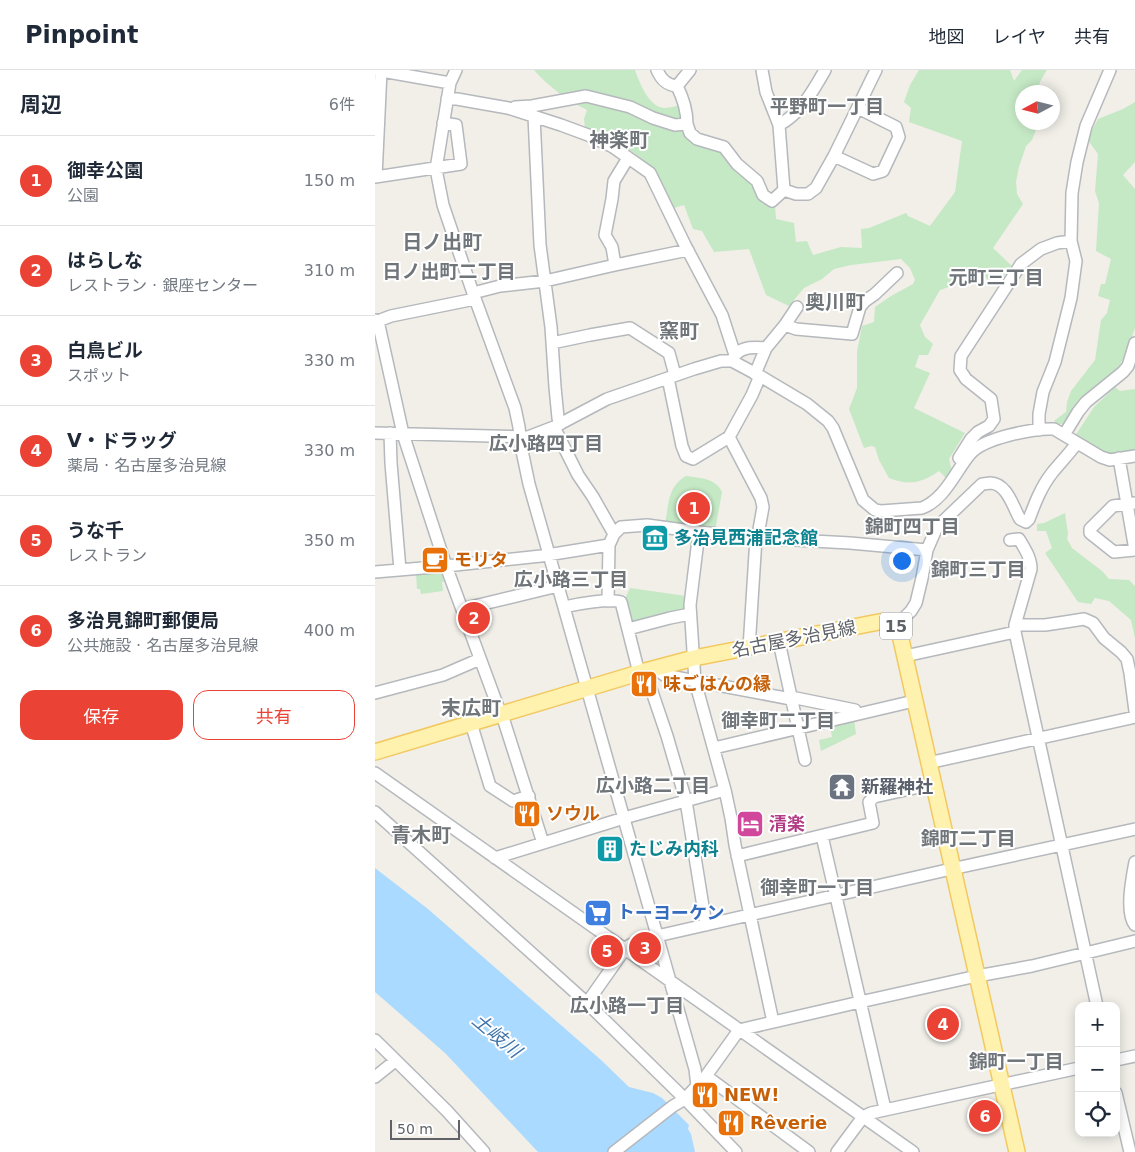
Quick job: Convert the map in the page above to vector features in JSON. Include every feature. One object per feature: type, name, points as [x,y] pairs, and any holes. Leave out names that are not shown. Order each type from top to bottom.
[{"type":"main road","name":"名古屋多治見線","points":[[375,752],[694,658],[884,621],[896,626]]},
{"type":"main road","name":"15","points":[[896,626],[905,656],[1017,1152]]},
{"type":"street","points":[[456,70],[450,83],[436,168],[443,205],[515,408],[529,484],[586,689],[671,981],[695,1069],[697,1086]]},
{"type":"street","points":[[657,70],[661,79],[677,86]]},
{"type":"street","points":[[677,86],[690,70]]},
{"type":"street","points":[[762,70],[766,92],[779,126],[785,190]]},
{"type":"street","points":[[779,126],[789,120],[805,103],[825,70]]},
{"type":"street","points":[[785,190],[796,194],[808,194],[816,188],[834,156],[876,70]]},
{"type":"street","points":[[1039,430],[1039,414],[1043,392],[1055,362],[1071,298],[1076,261],[1071,241],[1073,193],[1077,162],[1086,126],[1110,70]]},
{"type":"street","points":[[443,123],[456,125],[461,164],[376,177],[378,71],[450,83]]},
{"type":"street","points":[[677,86],[685,105],[690,133],[697,139],[723,147],[737,164],[757,181],[763,195],[772,201],[785,190]]},
{"type":"street","points":[[508,108],[532,106],[586,96],[630,107],[653,118],[675,125],[687,124]]},
{"type":"street","points":[[447,99],[508,108],[588,135],[613,147],[650,173],[685,245],[723,315],[734,358],[757,375],[807,404],[828,421],[833,428],[863,500],[875,510],[922,508],[928,505],[935,501],[971,452],[982,444],[1003,437],[1054,429],[1109,460],[1135,456]]},
{"type":"street","points":[[834,156],[873,174],[883,171],[899,137],[896,127],[858,108]]},
{"type":"street","points":[[534,116],[540,245],[553,343],[557,425],[577,475],[614,534]]},
{"type":"street","points":[[615,265],[612,247],[605,235],[614,181],[628,158]]},
{"type":"street","points":[[955,475],[957,461],[971,439],[978,432],[989,426],[994,418],[991,399],[966,379],[960,370],[961,356],[1021,264],[1041,249],[1057,243],[1071,241]]},
{"type":"street","points":[[543,843],[504,721],[446,566],[403,434],[376,320],[474,296],[500,286],[545,281],[688,250]]},
{"type":"street","points":[[785,325],[796,328],[852,334],[860,307],[897,273]]},
{"type":"street","points":[[553,343],[630,328],[669,353],[682,446],[686,456],[693,460],[729,437],[752,395],[766,348],[797,307]]},
{"type":"street","points":[[1064,435],[1086,402],[1128,366],[1135,343]]},
{"type":"street","points":[[375,433],[520,437],[533,435],[607,400],[734,358],[741,350],[766,348]]},
{"type":"street","points":[[390,434],[400,570]]},
{"type":"street","points":[[729,437],[761,498],[763,506],[759,535],[756,538],[749,648]]},
{"type":"street","points":[[896,626],[916,603],[923,578],[927,550],[937,527],[982,484],[990,483],[998,485],[1005,491],[1020,519],[1026,522],[1048,479],[1077,443]]},
{"type":"street","points":[[1119,458],[1131,504],[1135,550],[1114,552],[1090,533],[1090,529],[1113,506],[1131,504]]},
{"type":"street","points":[[609,601],[609,545],[614,534],[621,527],[647,525],[756,538],[850,543],[927,550]]},
{"type":"street","points":[[699,532],[690,605],[695,681],[725,790],[737,856],[773,1022]]},
{"type":"street","points":[[1010,540],[1019,539],[1027,552],[1031,564],[1015,629],[1096,1002]]},
{"type":"street","points":[[375,572],[549,555],[609,545]]},
{"type":"street","points":[[462,609],[558,586]]},
{"type":"street","points":[[564,607],[609,601],[621,602],[642,672],[667,736],[686,800],[706,925]]},
{"type":"street","points":[[628,629],[690,614]]},
{"type":"street","points":[[905,656],[1015,629],[1083,619],[1093,623],[1104,638],[1127,659],[1135,711]]},
{"type":"street","points":[[779,642],[805,760]]},
{"type":"street","points":[[375,693],[443,675],[480,660]]},
{"type":"street","points":[[661,673],[855,710]]},
{"type":"street","points":[[714,748],[914,701]]},
{"type":"street","points":[[928,763],[1135,718]]},
{"type":"street","points":[[471,723],[490,786],[513,801],[529,796]]},
{"type":"street","points":[[375,773],[913,1152]]},
{"type":"street","points":[[737,856],[873,824],[869,802],[874,798],[933,784]]},
{"type":"street","points":[[495,858],[624,818],[725,790]]},
{"type":"street","points":[[375,812],[587,1003],[685,1098],[736,1152]]},
{"type":"street","points":[[587,1003],[625,949],[657,936],[1135,829]]},
{"type":"street","points":[[822,836],[885,1110]]},
{"type":"street","points":[[1135,862],[1130,903],[1131,920],[1135,925]]},
{"type":"street","points":[[614,1152],[685,1098],[706,1076],[739,1030],[977,976],[1032,966],[1135,941]]},
{"type":"street","points":[[375,1040],[447,1111],[484,1152]]},
{"type":"street","points":[[1120,1059],[1135,1056]]},
{"type":"street","points":[[375,1077],[395,1061]]},
{"type":"street","points":[[837,1152],[863,1117],[871,1113],[1075,1069]]},
{"type":"street","points":[[706,1076],[809,1152]]},
{"type":"street","points":[[1120,1111],[1129,1152]]},
{"type":"green space","points":[[534,70],[635,70],[649,99],[659,107],[664,108],[680,105],[688,135],[723,154],[754,184],[766,203],[775,206],[776,219],[794,223],[796,242],[807,241],[813,255],[841,247],[862,248],[861,229],[869,228],[906,213],[908,216],[930,226],[955,192],[962,141],[909,122],[911,108],[904,102],[910,85],[919,70],[1010,70],[1014,81],[1022,70],[1047,70],[1039,85],[1015,85],[1015,130],[1036,130],[1032,140],[1026,146],[1016,182],[1017,194],[1023,204],[993,248],[1012,266],[996,285],[976,271],[968,274],[961,283],[940,290],[920,325],[925,337],[933,344],[928,355],[919,355],[915,367],[930,373],[914,408],[965,433],[949,459],[953,475],[948,480],[939,471],[921,481],[915,482],[903,482],[889,478],[879,460],[875,447],[864,448],[849,409],[857,388],[857,352],[862,326],[874,322],[875,307],[913,284],[915,280],[910,268],[901,259],[834,269],[822,279],[804,288],[789,306],[766,295],[749,249],[714,252],[702,231],[693,229],[684,205],[671,209],[657,178],[646,163],[639,156],[621,145],[585,129],[584,119],[587,110],[559,93]]},
{"type":"green space","points":[[1135,102],[1135,162],[1123,175],[1135,189],[1135,328],[1125,356],[1118,368],[1094,388],[1079,404],[1066,424],[1058,424],[1054,421],[1066,412],[1071,391],[1095,360],[1101,320],[1107,313],[1110,300],[1098,296],[1101,284],[1105,284],[1111,259],[1096,251],[1099,203],[1095,191],[1098,154],[1087,139],[1098,119]]},
{"type":"green space","points":[[1115,387],[1120,391],[1135,389],[1135,450],[1109,454],[1094,448],[1075,436],[1094,407]]},
{"type":"green space","points":[[686,476],[711,481],[722,492],[715,531],[665,524],[672,491],[675,485]]},
{"type":"green space","points":[[1065,513],[1067,539],[1072,548],[1102,571],[1109,579],[1129,580],[1135,586],[1135,638],[1131,620],[1109,601],[1095,598],[1091,604],[1078,602],[1045,553],[1052,548],[1046,531],[1037,531],[1037,524],[1044,523]]},
{"type":"green space","points":[[441,571],[444,582],[442,582],[443,591],[421,594],[420,589],[417,589],[416,573]]},
{"type":"green space","points":[[630,588],[686,596],[686,611],[630,625],[625,599]]},
{"type":"green space","points":[[854,719],[856,734],[821,751],[819,740],[832,737],[830,725]]},
{"type":"water","name":"土岐川","points":[[375,868],[428,909],[601,1060],[629,1087],[653,1093],[662,1098],[689,1125],[688,1129],[695,1152],[538,1152],[445,1053],[375,992]]},
{"type":"place","name":"御幸公園","points":[[694,508]]},
{"type":"place","name":"多治見西浦記念館","points":[[655,538]]},
{"type":"place","name":"モリタ","points":[[435,560]]},
{"type":"place","name":"はらしな","points":[[474,618]]},
{"type":"place","name":"味ごはんの縁","points":[[644,684]]},
{"type":"place","name":"新羅神社","points":[[842,787]]},
{"type":"place","name":"ソウル","points":[[527,814]]},
{"type":"place","name":"清楽","points":[[750,824]]},
{"type":"place","name":"たじみ内科","points":[[610,849]]},
{"type":"place","name":"トーヨーケン","points":[[598,913]]},
{"type":"place","name":"白鳥ビル","points":[[645,948]]},
{"type":"place","name":"うな千","points":[[607,951]]},
{"type":"place","name":"V・ドラッグ","points":[[943,1024]]},
{"type":"place","name":"NEW!","points":[[705,1095]]},
{"type":"place","name":"多治見錦町郵便局","points":[[985,1116]]},
{"type":"place","name":"Rêverie","points":[[731,1123]]},
{"type":"district","name":"平野町一丁目","points":[[827,106]]},
{"type":"district","name":"神楽町","points":[[619,140]]},
{"type":"district","name":"日ノ出町","points":[[442,242]]},
{"type":"district","name":"日ノ出町二丁目","points":[[449,271]]},
{"type":"district","name":"元町三丁目","points":[[996,277]]},
{"type":"district","name":"奥川町","points":[[835,302]]},
{"type":"district","name":"窯町","points":[[679,331]]},
{"type":"district","name":"広小路四丁目","points":[[546,443]]},
{"type":"district","name":"錦町四丁目","points":[[912,526]]},
{"type":"district","name":"錦町三丁目","points":[[978,569]]},
{"type":"district","name":"広小路三丁目","points":[[571,579]]},
{"type":"district","name":"末広町","points":[[471,708]]},
{"type":"district","name":"御幸町二丁目","points":[[778,720]]},
{"type":"district","name":"広小路二丁目","points":[[653,785]]},
{"type":"district","name":"青木町","points":[[421,835]]},
{"type":"district","name":"錦町二丁目","points":[[968,838]]},
{"type":"district","name":"御幸町一丁目","points":[[817,887]]},
{"type":"district","name":"広小路一丁目","points":[[627,1005]]},
{"type":"district","name":"錦町一丁目","points":[[1016,1061]]}]
